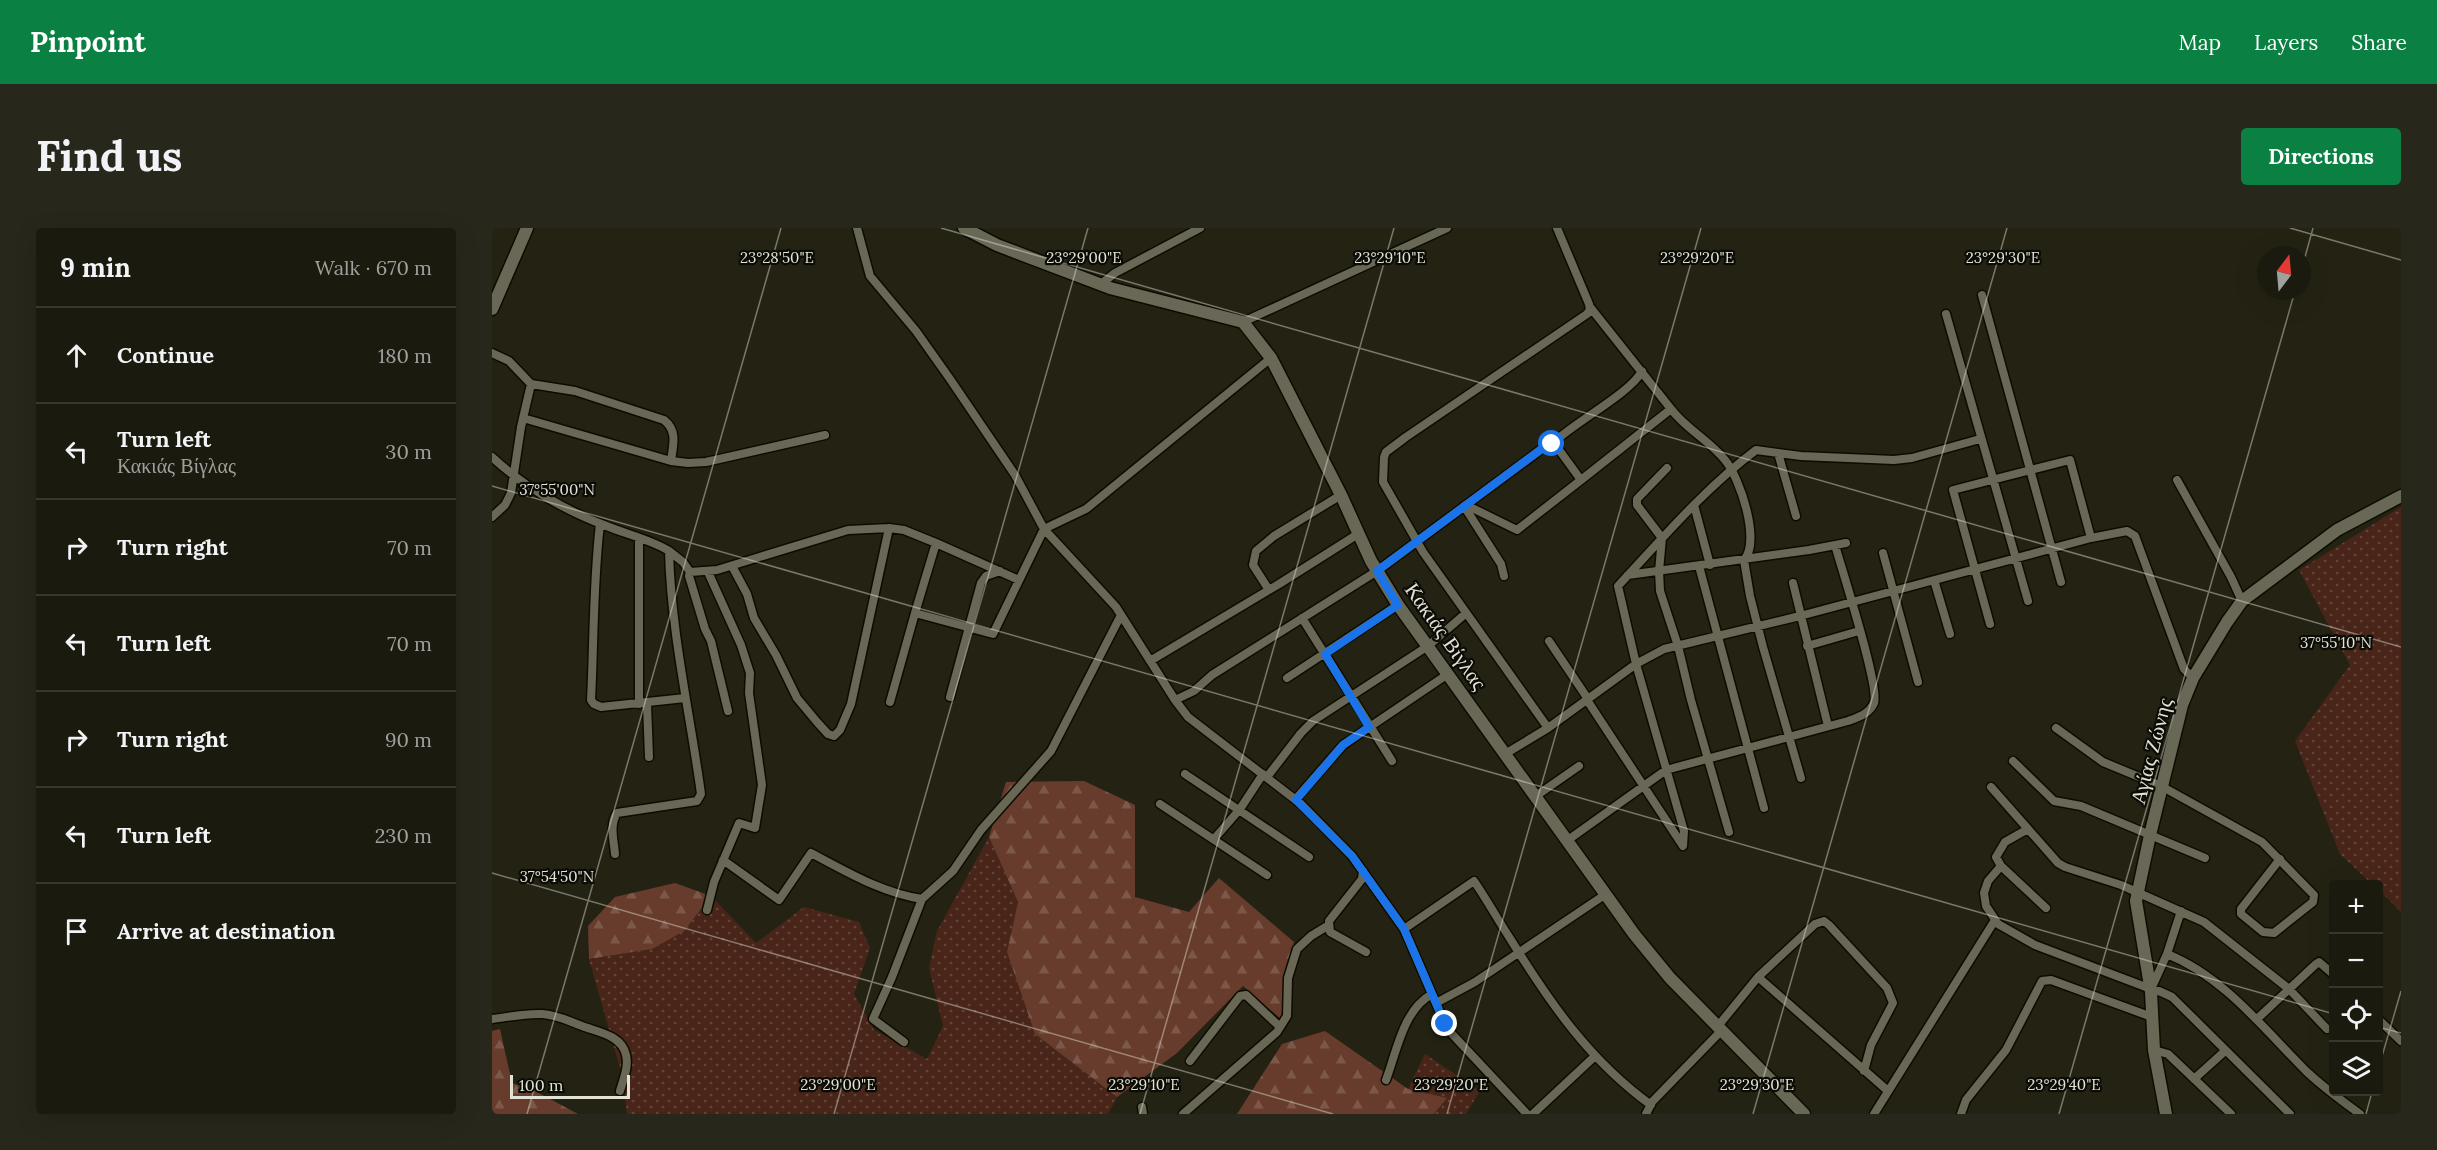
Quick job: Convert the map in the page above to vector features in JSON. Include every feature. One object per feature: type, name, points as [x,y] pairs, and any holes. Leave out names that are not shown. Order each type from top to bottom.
[{"type":"street","points":[[492,309],[527,228]]},
{"type":"street","points":[[857,228],[870,276],[916,332],[950,379],[1015,476],[1044,529],[1111,601],[1188,717],[1296,800],[1352,856],[1404,929],[1452,1034],[1527,1114]]},
{"type":"street","points":[[964,228],[997,245],[1101,284],[1244,322],[1447,228]]},
{"type":"street","points":[[1101,284],[1115,273],[1200,228]]},
{"type":"street","points":[[1557,228],[1582,283],[1590,307],[1642,370],[1678,419],[1723,457],[1731,469],[1742,496],[1752,537],[1752,545],[1744,560],[1748,584],[1801,778]]},
{"type":"street","points":[[1982,295],[2061,582]]},
{"type":"street","points":[[1548,728],[1416,541],[1383,482],[1384,457],[1386,452],[1453,404],[1587,314],[1590,307]]},
{"type":"street","points":[[1946,314],[2028,601]]},
{"type":"street","name":"Κακιάς Βίγλας","points":[[1244,322],[1272,358],[1341,495],[1358,534],[1398,605],[1634,934],[1670,978],[1804,1114]]},
{"type":"street","points":[[492,354],[508,361],[531,384],[575,391],[663,420],[671,426],[674,433],[671,461]]},
{"type":"street","points":[[915,613],[993,634],[1044,529],[1086,509],[1272,358]]},
{"type":"street","points":[[1175,700],[1194,691],[1212,675],[1377,571],[1547,445],[1552,444],[1567,429],[1632,384],[1642,370]]},
{"type":"street","points":[[492,517],[505,505],[511,492],[531,384]]},
{"type":"street","points":[[1465,505],[1517,530],[1671,409]]},
{"type":"street","points":[[523,418],[671,461],[706,462],[825,435]]},
{"type":"street","points":[[1549,641],[1683,846],[1684,831],[1636,664],[1618,586],[1694,505],[1731,469],[1756,450],[1894,460],[1912,458],[1980,439]]},
{"type":"street","points":[[1552,444],[1557,447],[1581,480]]},
{"type":"street","points":[[1778,453],[1796,516]]},
{"type":"street","points":[[492,457],[513,476],[561,505],[600,524],[669,551],[683,562],[690,572],[689,576],[705,629],[711,641],[728,711]]},
{"type":"street","points":[[1990,624],[1953,490],[2070,460],[2091,538]]},
{"type":"street","points":[[1666,468],[1637,499],[1637,505],[1662,538],[1660,591],[1678,646],[1707,759],[1729,832]]},
{"type":"street","points":[[2176,480],[2226,567],[2242,601]]},
{"type":"street","points":[[1269,590],[1253,565],[1256,551],[1274,536],[1341,495]]},
{"type":"street","name":"Αγίας Ζώνης","points":[[2166,1114],[2154,1050],[2151,990],[2136,901],[2179,714],[2193,678],[2227,621],[2242,601],[2337,530],[2401,496]]},
{"type":"street","points":[[1465,505],[1501,564],[1504,576]]},
{"type":"street","points":[[1694,505],[1710,565]]},
{"type":"street","points":[[600,524],[594,580],[591,700],[601,707],[685,698]]},
{"type":"street","points":[[690,572],[708,572],[732,566],[848,530],[889,528],[904,530],[1019,579]]},
{"type":"street","points":[[732,566],[747,594],[754,618],[776,655],[797,698],[828,734],[834,736],[840,730],[851,704],[889,528]]},
{"type":"street","points":[[1505,754],[1548,728],[1636,664],[1664,649],[1800,616],[1852,600],[2091,538],[2127,531],[2135,536],[2184,669],[2193,678]]},
{"type":"street","points":[[1150,661],[1358,534]]},
{"type":"street","points":[[639,539],[638,626],[649,757]]},
{"type":"street","points":[[890,702],[936,543]]},
{"type":"street","points":[[1628,575],[1710,565],[1846,543]]},
{"type":"street","points":[[1568,840],[1666,770],[1862,716],[1873,704],[1876,694],[1835,545]]},
{"type":"street","points":[[615,854],[612,832],[613,819],[617,813],[697,801],[700,798],[693,733],[685,698],[669,551]]},
{"type":"street","points":[[1883,553],[1918,682]]},
{"type":"street","points":[[1699,566],[1764,808]]},
{"type":"street","points":[[950,697],[981,583],[986,576],[1000,571]]},
{"type":"street","points":[[707,910],[723,860],[739,823],[755,828],[762,777],[753,725],[748,662],[708,572]]},
{"type":"street","points":[[1934,580],[1950,634]]},
{"type":"street","points":[[1793,583],[1828,726]]},
{"type":"street","points":[[1287,678],[1398,605]]},
{"type":"street","points":[[1214,839],[1313,721],[1428,646],[1466,614]]},
{"type":"street","points":[[904,1042],[873,1019],[892,977],[922,898],[953,871],[981,830],[1051,751],[1121,615]]},
{"type":"street","points":[[1302,618],[1392,761]]},
{"type":"street","points":[[1807,646],[1859,632]]},
{"type":"street","points":[[1296,800],[1343,745],[1448,674]]},
{"type":"street","points":[[2056,728],[2103,762],[2161,786],[2262,842],[2280,859],[2314,895],[2313,902],[2274,933],[2267,933],[2241,914],[2241,909],[2280,859]]},
{"type":"street","points":[[2013,761],[2054,801],[2081,806],[2205,858]]},
{"type":"street","points":[[1536,796],[1579,766]]},
{"type":"street","points":[[1185,774],[1309,857]]},
{"type":"street","points":[[1992,787],[2058,862],[2065,867],[2091,873],[2204,922],[2289,989],[2327,1029]]},
{"type":"street","points":[[1160,804],[1267,875]]},
{"type":"street","points":[[2028,829],[2006,842],[1996,857],[2001,866],[2046,908]]},
{"type":"street","points":[[723,860],[779,900],[811,853],[879,887],[922,898]]},
{"type":"street","points":[[2001,866],[1988,881],[1984,893],[1986,906],[1995,920],[2017,936],[2035,945],[2172,997],[2290,1114]]},
{"type":"street","points":[[1363,871],[1362,879],[1329,921],[1329,925],[1330,932],[1366,952]]},
{"type":"street","points":[[1404,929],[1474,881],[1554,1006],[1594,1057],[1627,1088],[1651,1105]]},
{"type":"street","points":[[1436,1003],[1519,954],[1606,894]]},
{"type":"street","points":[[2151,990],[2167,954],[2181,911]]},
{"type":"street","points":[[1874,1114],[1995,920]]},
{"type":"street","points":[[1646,1114],[1651,1105],[1720,1028],[1758,978],[1815,924],[1824,921],[1887,988],[1893,1003],[1872,1045],[1864,1071]]},
{"type":"street","points":[[1183,1114],[1277,1032],[1287,1016],[1288,978],[1297,949],[1311,936],[1329,925]]},
{"type":"street","points":[[2167,954],[2199,969],[2257,1019],[2307,1072],[2360,1114]]},
{"type":"street","points":[[2257,1019],[2319,962],[2329,971]]},
{"type":"street","points":[[1758,978],[1888,1092]]},
{"type":"street","points":[[1961,1114],[1966,1100],[2006,1050],[2042,981],[2051,980],[2152,1017]]},
{"type":"street","points":[[1386,1080],[1409,1017],[1424,999],[1432,994]]},
{"type":"street","points":[[1190,1061],[1240,996],[1246,995],[1280,1028]]},
{"type":"street","points":[[492,1019],[542,1014],[563,1017],[608,1035],[626,1053],[627,1064],[620,1091]]},
{"type":"street","points":[[2383,1023],[2401,1041]]},
{"type":"street","points":[[2154,1050],[2168,1054],[2232,1114]]},
{"type":"street","points":[[2194,1079],[2225,1051]]},
{"type":"street","points":[[1533,1114],[1594,1057]]},
{"type":"shaded area","points":[[2401,507],[2401,912],[2383,894],[2383,880],[2368,880],[2340,854],[2295,741],[2350,665],[2299,570]]},
{"type":"shaded area","points":[[989,837],[1018,902],[1007,952],[1035,1034],[1117,1097],[1108,1114],[627,1114],[623,1079],[589,959],[652,949],[711,896],[756,943],[804,907],[859,922],[870,948],[854,994],[874,1030],[927,1059],[943,1026],[929,968],[937,931]]},
{"type":"shaded area","points":[[1425,1054],[1480,1091],[1466,1114],[1434,1114],[1446,1098],[1408,1089]]},
{"type":"green space","points":[[1084,781],[1135,805],[1135,897],[1189,912],[1219,878],[1294,942],[1285,980],[1281,1019],[1243,986],[1177,1053],[1117,1097],[1035,1034],[1007,952],[1018,902],[989,837],[1006,782]]},
{"type":"green space","points":[[675,883],[711,896],[684,931],[652,949],[589,959],[588,926],[615,897]]},
{"type":"green space","points":[[500,1029],[512,1083],[537,1092],[578,1114],[492,1114],[492,1031]]},
{"type":"green space","points":[[1325,1031],[1408,1089],[1447,1098],[1434,1114],[1237,1114],[1282,1044]]},
{"type":"route","points":[[1445,1024],[1404,929],[1352,856],[1296,800],[1343,745],[1369,727],[1325,654],[1398,605],[1377,571],[1547,445],[1552,444]]}]
